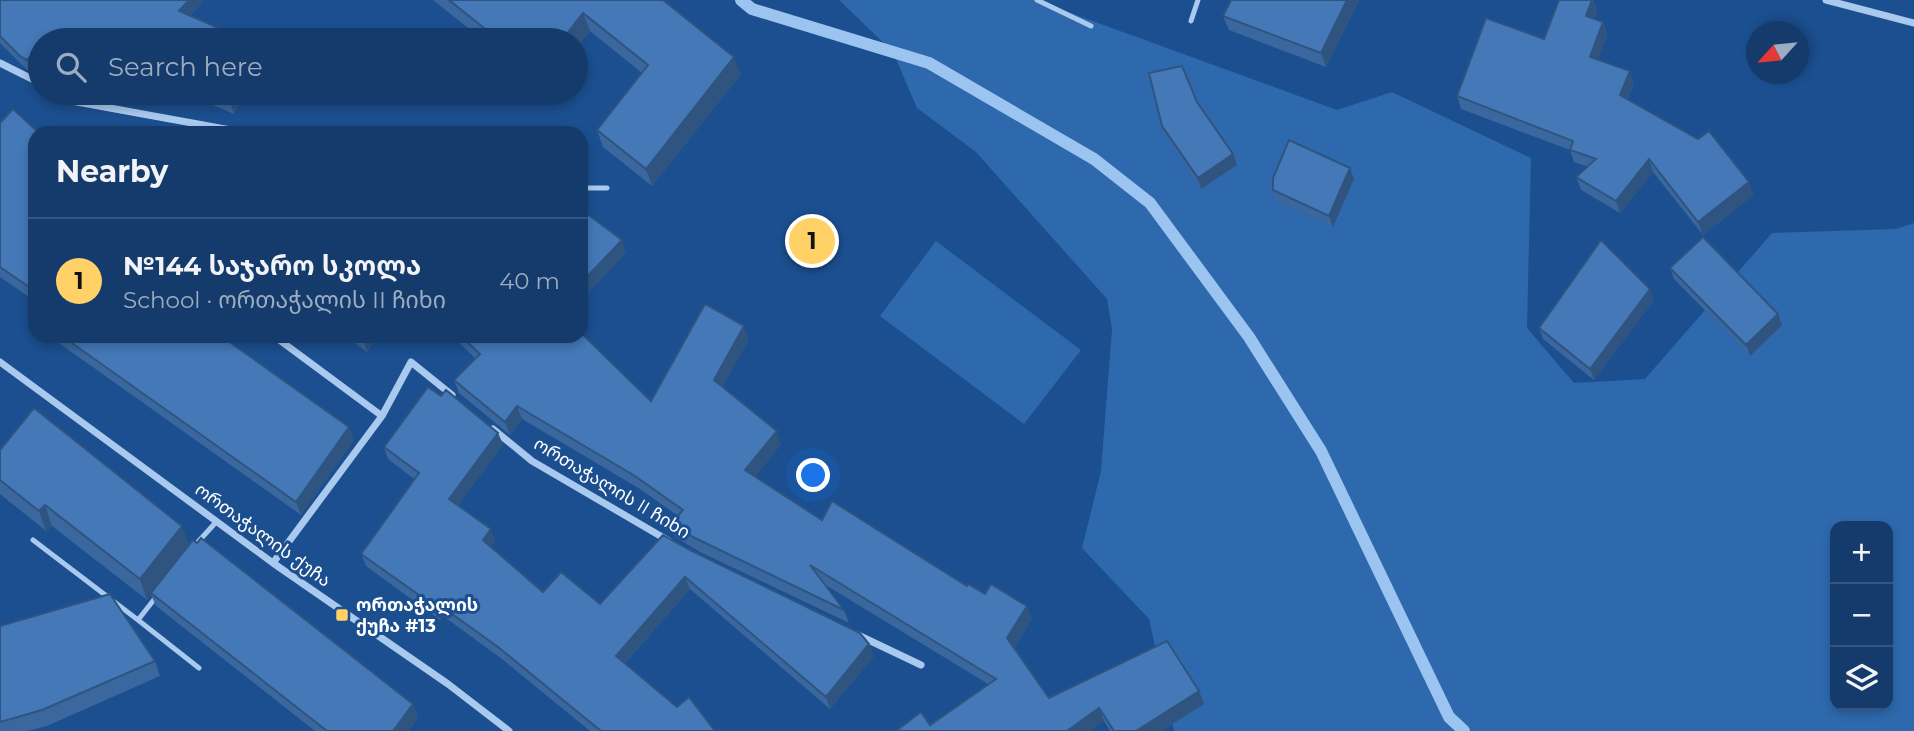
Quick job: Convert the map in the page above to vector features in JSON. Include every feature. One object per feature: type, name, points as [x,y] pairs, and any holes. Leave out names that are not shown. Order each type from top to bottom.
[{"type":"street","points":[[1826,0],[1914,23]]},
{"type":"street","points":[[0,62],[28,77]]},
{"type":"street","points":[[93,105],[209,126]]},
{"type":"street","points":[[283,343],[382,416]]},
{"type":"street","name":"ორთაჭალის ქუჩა","points":[[0,362],[273,563],[449,684],[509,731]]},
{"type":"street","points":[[273,563],[382,416],[411,362],[461,403]]},
{"type":"street","name":"ორთაჭალის II ჩიხი","points":[[482,419],[532,461],[673,543]]},
{"type":"street","points":[[846,629],[920,665]]},
{"type":"lane","points":[[1037,0],[1091,26]]},
{"type":"lane","points":[[1191,21],[1198,0]]},
{"type":"lane","points":[[588,188],[607,188]]},
{"type":"lane","points":[[195,547],[217,521]]},
{"type":"lane","points":[[33,540],[198,668]]},
{"type":"lane","points":[[138,620],[162,589]]},
{"type":"shaded area","points":[[839,0],[1035,0],[1337,110],[1392,92],[1531,158],[1527,328],[1574,383],[1645,379],[1772,233],[1896,229],[1914,223],[1914,731],[1174,731],[1149,619],[1082,548],[1101,471],[1112,329],[1107,299],[976,152],[917,108],[893,52]]},
{"type":"shaded area","points":[[936,241],[1081,350],[1024,424],[880,316]]},
{"type":"building","points":[[0,0],[189,0],[179,11],[218,28],[28,28],[27,60],[0,36]]},
{"type":"building","points":[[449,0],[663,0],[734,57],[646,169],[597,130],[648,65],[583,13],[571,28],[484,28]]},
{"type":"building","points":[[1231,0],[1347,0],[1321,53],[1223,16]]},
{"type":"building","points":[[1559,0],[1592,0],[1586,16],[1603,22],[1590,57],[1630,71],[1620,95],[1698,139],[1709,131],[1749,182],[1698,222],[1649,159],[1616,201],[1576,177],[1596,159],[1570,150],[1573,141],[1457,96],[1486,18],[1544,39]]},
{"type":"building","points":[[1182,66],[1197,102],[1233,154],[1198,178],[1162,126],[1149,73]]},
{"type":"building","points":[[13,109],[31,126],[28,126],[28,286],[0,267],[0,123]]},
{"type":"building","points":[[1289,140],[1350,168],[1329,216],[1273,190],[1273,178]]},
{"type":"building","points":[[588,215],[622,240],[588,276]]},
{"type":"building","points":[[1703,237],[1778,314],[1746,345],[1670,268]]},
{"type":"building","points":[[1601,240],[1650,289],[1590,369],[1539,328]]},
{"type":"building","points":[[705,304],[744,326],[714,380],[777,431],[745,470],[822,520],[832,501],[967,586],[968,584],[985,594],[991,584],[1027,606],[1007,638],[1049,698],[1167,641],[1199,691],[1136,731],[1114,731],[1099,708],[1067,731],[896,731],[921,712],[930,725],[996,679],[810,565],[844,610],[695,538],[671,524],[683,510],[635,476],[517,406],[505,422],[454,380],[480,354],[468,343],[588,343],[588,340],[651,401]]},
{"type":"building","points":[[72,343],[231,343],[349,427],[296,502]]},
{"type":"building","points":[[428,387],[441,396],[446,390],[498,433],[449,499],[491,529],[483,540],[543,592],[561,572],[600,604],[663,535],[860,633],[869,644],[826,697],[685,577],[616,656],[677,707],[689,697],[715,731],[601,731],[498,647],[361,554],[419,473],[384,447]]},
{"type":"building","points":[[34,408],[182,526],[140,579],[45,505],[39,511],[0,480],[0,450]]},
{"type":"building","points":[[201,538],[413,704],[393,731],[327,731],[151,593],[193,540],[197,543]]},
{"type":"building","points":[[110,594],[155,661],[42,710],[0,722],[0,626]]},
{"type":"waterway","points":[[741,0],[752,9],[929,63],[1094,159],[1150,203],[1249,337],[1321,451],[1449,717],[1464,731]]},
{"type":"place","name":"№144 საჯარო სკოლა","points":[[812,241]]},
{"type":"place","name":"ორთაჭალის ქუჩა #13","points":[[342,615]]}]
